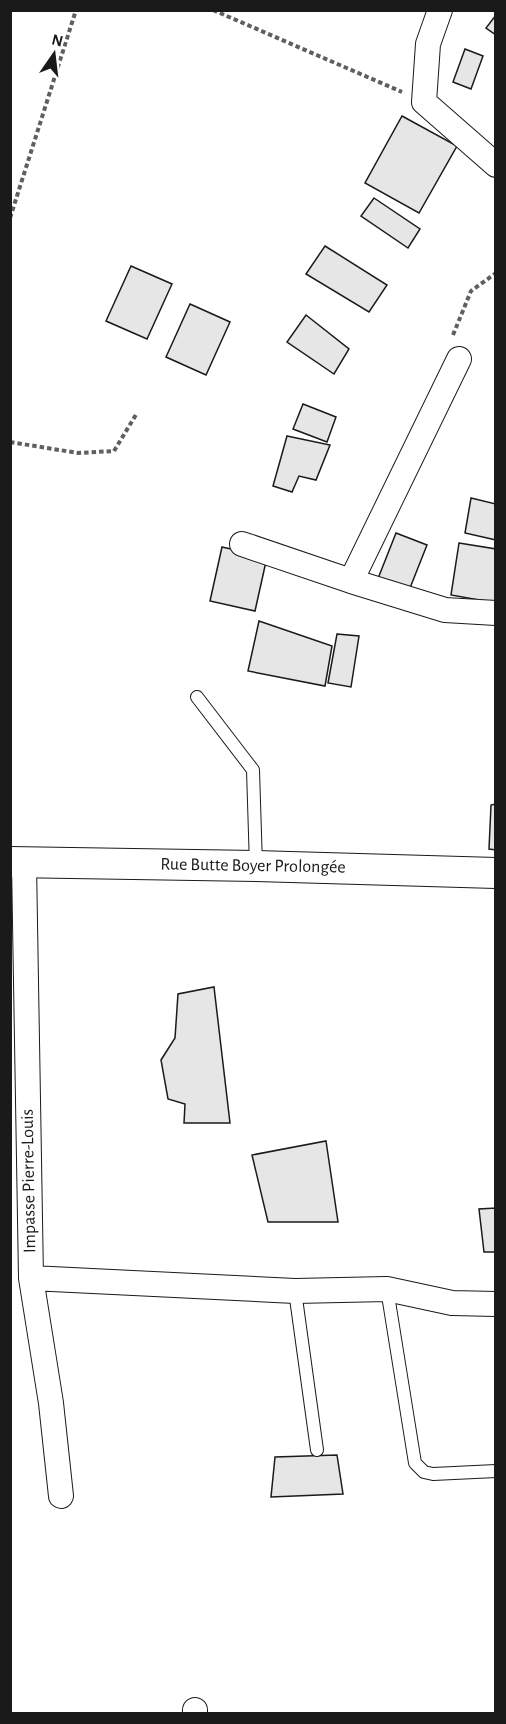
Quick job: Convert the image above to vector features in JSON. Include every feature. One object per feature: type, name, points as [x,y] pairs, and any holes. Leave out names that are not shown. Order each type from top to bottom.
[{"type":"street","points":[[440,10],[428,44],[424,102],[495,165]]},
{"type":"street","points":[[351,581],[459,359]]},
{"type":"street","points":[[242,544],[351,581],[445,609],[495,613]]},
{"type":"street","name":"Rue Butte Boyer Prolongée","points":[[17,862],[495,873]]},
{"type":"street","name":"Impasse Pierre-Louis","points":[[17,862],[31,1278],[51,1403],[61,1496]]},
{"type":"street","points":[[31,1278],[295,1291],[387,1289],[452,1303],[495,1304]]},
{"type":"lane","points":[[197,697],[253,770],[256,866]]},
{"type":"lane","points":[[387,1289],[415,1463],[424,1472],[433,1474],[495,1471]]},
{"type":"lane","points":[[295,1291],[317,1450]]},
{"type":"path","points":[[10,218],[76,10]]},
{"type":"path","points":[[213,10],[424,102]]},
{"type":"path","points":[[459,359],[452,334],[471,291],[495,273]]},
{"type":"path","points":[[10,442],[78,453],[114,451],[138,413]]},
{"type":"building","points":[[496,15],[496,35],[486,28]]},
{"type":"building","points":[[465,49],[483,56],[471,89],[453,82]]},
{"type":"building","points":[[402,116],[457,146],[419,213],[365,183]]},
{"type":"building","points":[[374,198],[420,229],[408,248],[361,216]]},
{"type":"building","points":[[325,246],[387,285],[369,312],[306,274]]},
{"type":"building","points":[[131,266],[172,284],[147,339],[106,321]]},
{"type":"building","points":[[190,304],[230,322],[206,375],[166,357]]},
{"type":"building","points":[[306,315],[349,349],[334,374],[287,342]]},
{"type":"building","points":[[303,404],[336,417],[327,442],[293,429]]},
{"type":"building","points":[[287,436],[330,445],[316,480],[299,476],[292,492],[273,486]]},
{"type":"building","points":[[471,498],[496,504],[496,540],[465,533]]},
{"type":"building","points":[[396,533],[427,545],[408,593],[377,581]]},
{"type":"building","points":[[459,543],[496,549],[496,603],[451,595]]},
{"type":"building","points":[[222,547],[267,557],[255,611],[210,601]]},
{"type":"building","points":[[259,621],[332,646],[325,686],[248,671]]},
{"type":"building","points":[[337,634],[359,636],[351,687],[328,683]]},
{"type":"building","points":[[496,804],[496,850],[489,849],[491,805]]},
{"type":"building","points":[[214,987],[230,1123],[184,1123],[185,1104],[168,1099],[161,1060],[175,1038],[178,994]]},
{"type":"building","points":[[326,1141],[338,1222],[268,1222],[252,1155]]},
{"type":"building","points":[[496,1208],[496,1252],[484,1252],[479,1209]]},
{"type":"building","points":[[337,1455],[343,1494],[271,1497],[275,1457]]}]
